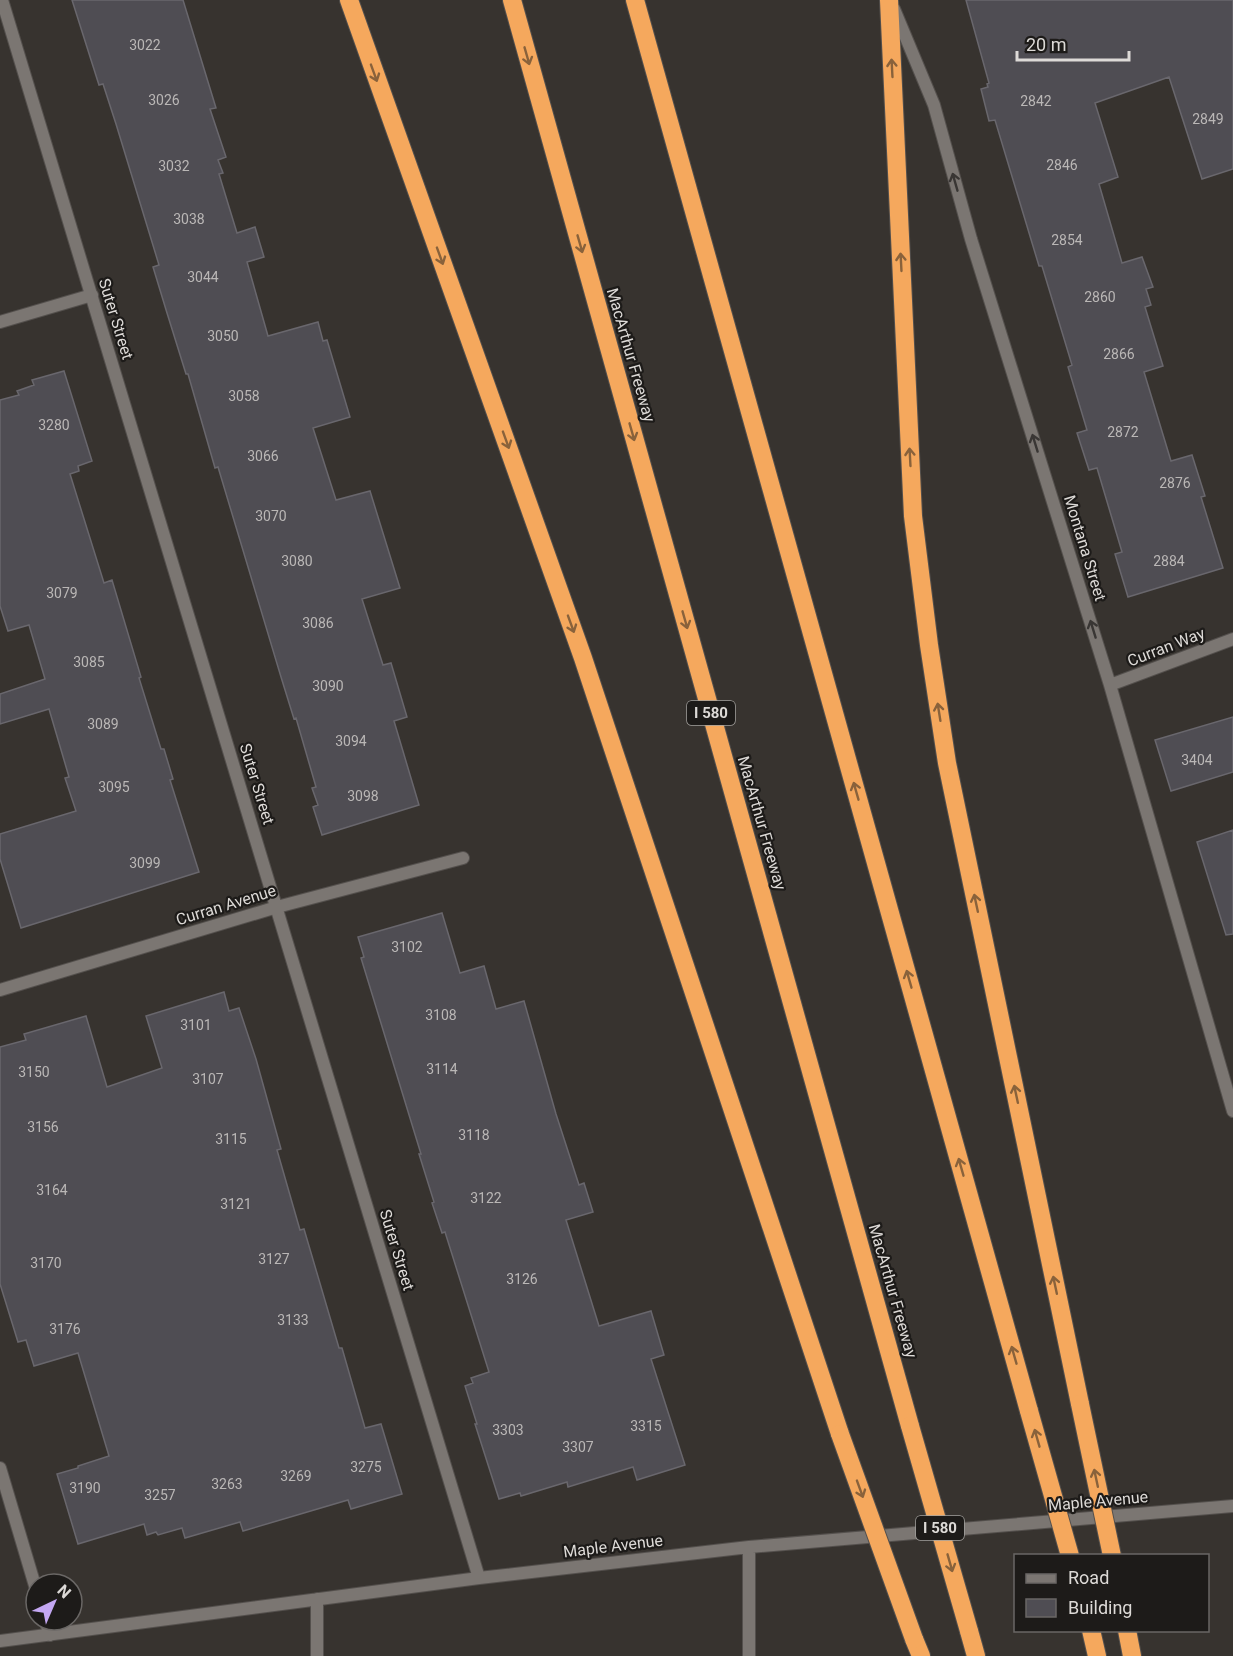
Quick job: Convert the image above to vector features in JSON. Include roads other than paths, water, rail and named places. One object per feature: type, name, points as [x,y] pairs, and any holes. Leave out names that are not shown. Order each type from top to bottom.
[{"type":"highway","points":[[349,0],[583,658],[840,1434],[921,1656]]},
{"type":"highway","name":"MacArthur Freeway","points":[[512,0],[976,1656]]},
{"type":"highway","points":[[635,0],[1069,1554]]},
{"type":"highway","points":[[889,0],[913,516],[929,645],[948,763],[1112,1554]]},
{"type":"highway","points":[[1091,1632],[1097,1656]]},
{"type":"highway","points":[[1127,1632],[1132,1656]]},
{"type":"street","name":"Suter Street","points":[[2,0],[479,1578]]},
{"type":"street","name":"Montana Street","points":[[889,0],[934,105],[971,239],[1110,685],[1233,1111]]},
{"type":"street","points":[[0,322],[92,295]]},
{"type":"street","name":"Curran Way","points":[[1110,685],[1233,639]]},
{"type":"street","name":"Curran Avenue","points":[[0,990],[277,907],[463,858]]},
{"type":"street","points":[[0,1468],[31,1572]]},
{"type":"street","name":"Maple Avenue","points":[[0,1641],[479,1578],[749,1547],[1233,1506]]},
{"type":"street","points":[[749,1547],[749,1656]]},
{"type":"street","points":[[317,1599],[317,1656]]}]
